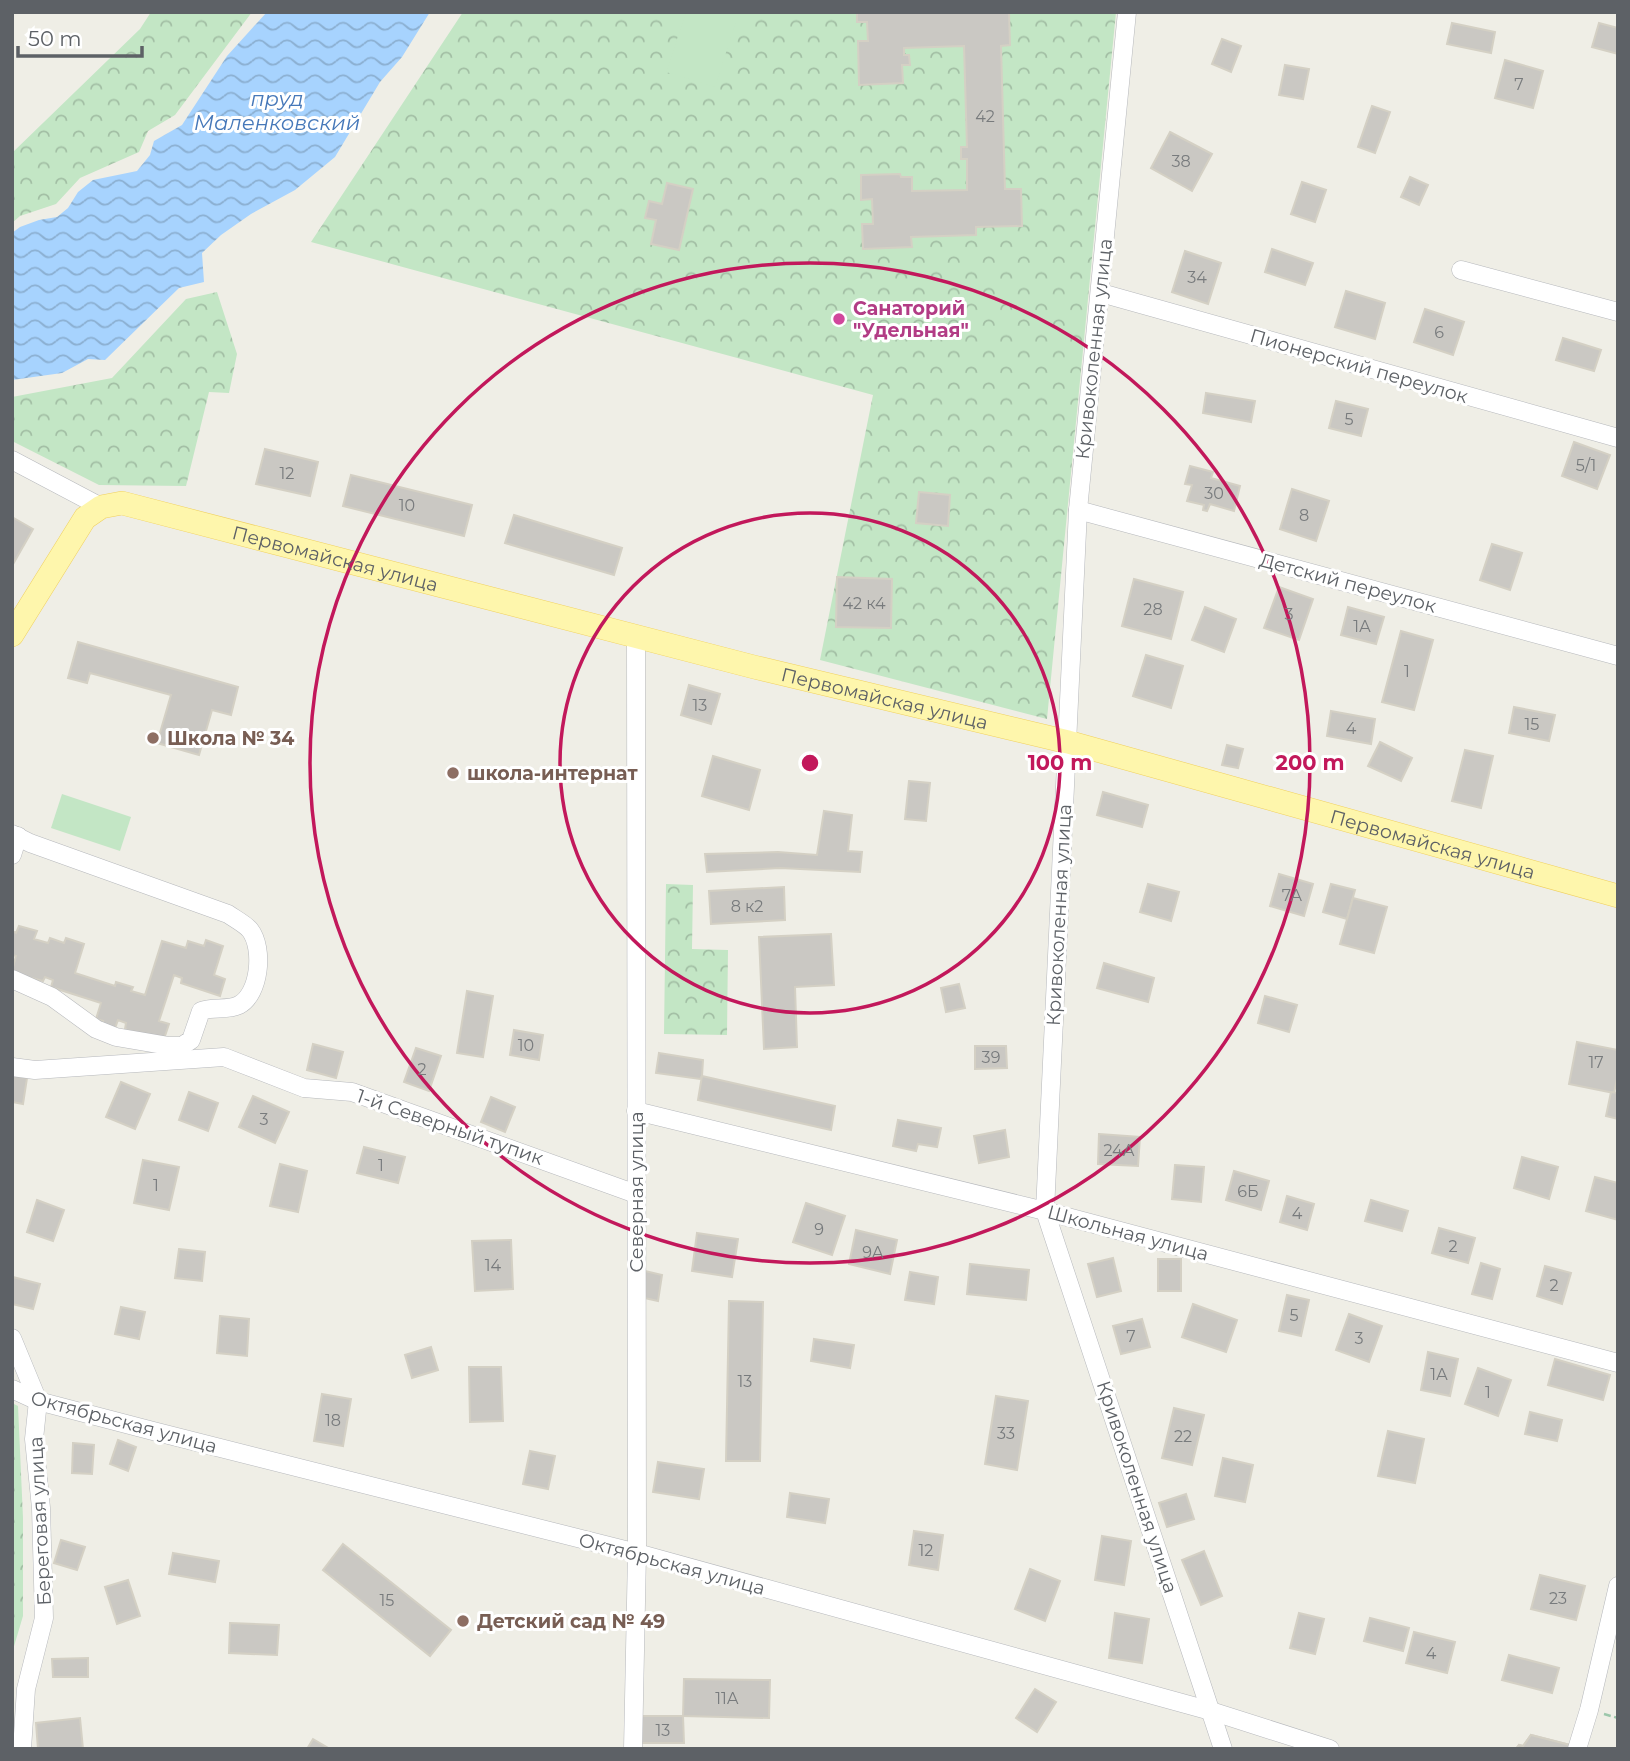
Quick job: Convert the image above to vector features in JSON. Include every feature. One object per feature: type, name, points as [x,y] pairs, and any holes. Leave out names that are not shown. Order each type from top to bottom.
[{"type":"main road","name":"Первомайская улица","points":[[101,507],[122,503],[150,508],[754,667],[1069,743],[1618,896]]},
{"type":"main road","points":[[12,635],[85,518],[101,507]]},
{"type":"street","name":"Кривоколенная улица","points":[[1127,12],[1078,510],[1045,1211],[1223,1749]]},
{"type":"street","points":[[1461,270],[1618,313]]},
{"type":"street","name":"Пионерский переулок","points":[[1101,293],[1618,438]]},
{"type":"street","points":[[12,460],[101,507]]},
{"type":"street","name":"Детский переулок","points":[[1078,510],[1618,656]]},
{"type":"street","name":"Северная улица","points":[[633,1749],[637,1553],[636,636]]},
{"type":"street","points":[[12,855],[15,835],[30,843],[228,914],[251,931],[257,949],[258,973],[252,991],[239,1005],[216,1009],[210,1007],[201,1011],[191,1040],[183,1046],[116,1037],[96,1029],[52,997],[12,979]]},
{"type":"street","name":"1-й Северный тупик","points":[[12,1067],[34,1070],[223,1057],[304,1088],[352,1092],[636,1194]]},
{"type":"street","name":"Школьная улица","points":[[636,1111],[1045,1211],[1618,1363]]},
{"type":"street","name":"Береговая улица","points":[[12,1338],[38,1401],[34,1439],[41,1508],[44,1618],[26,1689],[22,1749]]},
{"type":"street","name":"Октябрьская улица","points":[[12,1389],[38,1401],[637,1553],[1211,1711],[1330,1749]]},
{"type":"street","points":[[1577,1749],[1589,1710],[1618,1586]]},
{"type":"green space","points":[[151,12],[252,12],[175,115],[148,131],[139,152],[80,178],[56,204],[20,216],[12,223],[12,153],[140,29]]},
{"type":"green space","name":"Санаторий \"Удельная\"","points":[[463,12],[1116,12],[1047,719],[820,660],[873,395],[311,242]]},
{"type":"green space","points":[[686,12],[739,12],[715,87],[666,72]]},
{"type":"green space","points":[[217,292],[237,354],[229,393],[209,392],[186,486],[99,485],[12,441],[12,397],[112,378],[186,299]]},
{"type":"green space","points":[[62,794],[131,817],[120,851],[51,828]]},
{"type":"green space","points":[[666,884],[693,885],[692,949],[728,950],[727,1035],[664,1034]]},
{"type":"green space","points":[[12,1403],[18,1406],[23,1518],[23,1616],[12,1653]]},
{"type":"water","name":"пруд Маленковский","points":[[267,12],[430,12],[402,57],[380,82],[335,157],[295,190],[251,214],[221,235],[202,253],[204,282],[179,288],[105,360],[88,359],[62,373],[12,380],[12,233],[39,220],[57,217],[68,208],[78,192],[93,180],[137,171],[150,155],[154,141],[182,125],[227,56]]},
{"type":"building","points":[[857,12],[1009,12],[1010,45],[1001,46],[1005,189],[1021,189],[1022,226],[976,227],[976,235],[911,237],[912,247],[863,249],[862,224],[873,224],[872,199],[861,200],[861,175],[900,174],[901,177],[912,177],[912,191],[967,190],[967,159],[961,159],[961,147],[967,147],[964,46],[904,48],[904,55],[909,55],[910,65],[902,65],[903,83],[859,85],[858,41],[868,41],[867,22],[857,22]]},
{"type":"building","points":[[1452,23],[1495,32],[1491,53],[1447,44]]},
{"type":"building","points":[[1599,23],[1618,28],[1618,54],[1592,47]]},
{"type":"building","points":[[1222,39],[1241,46],[1231,72],[1212,64]]},
{"type":"building","points":[[1505,60],[1543,71],[1533,108],[1495,98]]},
{"type":"building","points":[[1285,65],[1309,69],[1303,99],[1279,95]]},
{"type":"building","points":[[1372,106],[1390,112],[1375,153],[1358,147]]},
{"type":"building","points":[[1170,132],[1212,154],[1192,191],[1151,168]]},
{"type":"building","points":[[1410,177],[1428,185],[1419,205],[1401,197]]},
{"type":"building","points":[[1302,182],[1326,190],[1315,222],[1291,214]]},
{"type":"building","points":[[667,183],[693,189],[679,250],[651,244],[656,220],[645,218],[649,201],[662,204]]},
{"type":"building","points":[[1272,249],[1313,263],[1305,285],[1265,272]]},
{"type":"building","points":[[1185,251],[1221,263],[1208,304],[1172,292]]},
{"type":"building","points":[[1346,291],[1385,303],[1375,339],[1335,327]]},
{"type":"building","points":[[1425,309],[1464,322],[1453,355],[1414,342]]},
{"type":"building","points":[[1563,338],[1601,350],[1594,371],[1556,360]]},
{"type":"building","points":[[1206,393],[1255,401],[1251,422],[1203,413]]},
{"type":"building","points":[[1336,401],[1368,409],[1361,436],[1329,428]]},
{"type":"building","points":[[1574,442],[1610,455],[1597,489],[1562,476]]},
{"type":"building","points":[[265,449],[318,462],[310,496],[256,484]]},
{"type":"building","points":[[1190,466],[1213,472],[1211,478],[1240,486],[1234,511],[1210,504],[1207,511],[1203,510],[1204,505],[1187,501],[1192,485],[1185,484]]},
{"type":"building","points":[[351,475],[472,505],[464,536],[343,506]]},
{"type":"building","points":[[1292,489],[1329,501],[1316,541],[1280,529]]},
{"type":"building","points":[[919,492],[950,495],[948,526],[916,523]]},
{"type":"building","points":[[514,515],[622,548],[614,575],[505,543]]},
{"type":"building","points":[[12,517],[33,529],[12,566]]},
{"type":"building","points":[[1492,544],[1522,553],[1510,590],[1480,580]]},
{"type":"building","points":[[837,577],[892,579],[891,628],[836,627]]},
{"type":"building","points":[[1134,579],[1183,592],[1171,639],[1122,626]]},
{"type":"building","points":[[1279,587],[1313,599],[1299,640],[1264,628]]},
{"type":"building","points":[[1205,607],[1236,619],[1224,652],[1192,640]]},
{"type":"building","points":[[1348,607],[1384,617],[1376,644],[1341,635]]},
{"type":"building","points":[[1401,631],[1433,640],[1414,710],[1382,702]]},
{"type":"building","points":[[78,642],[238,687],[231,715],[212,710],[199,755],[157,743],[171,695],[90,673],[87,683],[68,678]]},
{"type":"building","points":[[1146,655],[1183,666],[1171,708],[1133,696]]},
{"type":"building","points":[[689,685],[720,694],[711,724],[681,715]]},
{"type":"building","points":[[1514,707],[1555,715],[1549,741],[1509,733]]},
{"type":"building","points":[[1331,711],[1375,719],[1371,744],[1327,736]]},
{"type":"building","points":[[1380,742],[1412,758],[1401,781],[1368,766]]},
{"type":"building","points":[[1227,745],[1243,749],[1238,768],[1222,765]]},
{"type":"building","points":[[1465,750],[1493,756],[1481,808],[1452,801]]},
{"type":"building","points":[[713,756],[760,770],[749,810],[702,796]]},
{"type":"building","points":[[909,781],[930,783],[926,821],[905,819]]},
{"type":"building","points":[[1103,792],[1148,805],[1142,827],[1097,815]]},
{"type":"building","points":[[824,811],[852,815],[848,851],[862,852],[860,872],[780,868],[707,872],[705,854],[778,852],[817,855]]},
{"type":"building","points":[[1279,874],[1313,884],[1304,916],[1270,906]]},
{"type":"building","points":[[1148,884],[1179,892],[1171,921],[1140,912]]},
{"type":"building","points":[[1331,884],[1355,890],[1347,919],[1323,912]]},
{"type":"building","points":[[784,887],[785,920],[711,924],[709,891]]},
{"type":"building","points":[[1353,898],[1387,907],[1374,953],[1340,944]]},
{"type":"building","points":[[19,926],[37,931],[34,939],[48,943],[50,938],[64,943],[66,938],[84,944],[75,973],[115,986],[116,982],[133,987],[131,991],[145,995],[162,941],[186,948],[188,941],[204,946],[206,940],[223,946],[214,975],[225,979],[220,996],[181,983],[182,978],[174,975],[159,1021],[169,1024],[163,1042],[125,1029],[126,1023],[118,1020],[113,1034],[100,1030],[103,1021],[96,1019],[101,1003],[51,987],[53,980],[45,977],[43,981],[32,978],[30,984],[12,971],[16,956],[12,955],[12,931],[16,933]]},
{"type":"building","points":[[831,934],[834,985],[795,987],[797,1047],[764,1049],[759,937]]},
{"type":"building","points":[[1104,963],[1154,978],[1148,1002],[1097,988]]},
{"type":"building","points":[[959,984],[965,1008],[946,1012],[941,988]]},
{"type":"building","points":[[467,991],[493,996],[483,1057],[457,1053]]},
{"type":"building","points":[[1265,996],[1297,1005],[1289,1032],[1258,1023]]},
{"type":"building","points":[[514,1030],[543,1035],[539,1060],[510,1055]]},
{"type":"building","points":[[1577,1042],[1618,1050],[1618,1074],[1614,1093],[1569,1084]]},
{"type":"building","points":[[313,1044],[343,1052],[336,1078],[307,1070]]},
{"type":"building","points":[[975,1046],[1006,1046],[1007,1068],[975,1069]]},
{"type":"building","points":[[416,1048],[441,1056],[429,1091],[404,1082]]},
{"type":"building","points":[[659,1053],[703,1060],[702,1076],[700,1079],[656,1073]]},
{"type":"building","points":[[12,1075],[27,1078],[23,1104],[12,1102]]},
{"type":"building","points":[[702,1076],[835,1106],[831,1130],[698,1100]]},
{"type":"building","points":[[121,1082],[150,1094],[135,1129],[106,1117]]},
{"type":"building","points":[[189,1092],[218,1103],[208,1131],[179,1120]]},
{"type":"building","points":[[1611,1092],[1618,1093],[1618,1119],[1606,1116]]},
{"type":"building","points":[[253,1096],[289,1112],[275,1143],[239,1127]]},
{"type":"building","points":[[491,1097],[515,1107],[505,1132],[481,1122]]},
{"type":"building","points":[[898,1120],[941,1128],[937,1147],[918,1144],[916,1151],[893,1146]]},
{"type":"building","points":[[1005,1130],[1009,1157],[979,1163],[974,1136]]},
{"type":"building","points":[[1099,1134],[1140,1137],[1138,1166],[1098,1164]]},
{"type":"building","points":[[364,1147],[405,1157],[398,1183],[357,1173]]},
{"type":"building","points":[[1522,1157],[1558,1167],[1549,1199],[1514,1188]]},
{"type":"building","points":[[143,1160],[179,1167],[169,1210],[134,1203]]},
{"type":"building","points":[[280,1164],[307,1171],[298,1212],[270,1206]]},
{"type":"building","points":[[1175,1165],[1204,1167],[1201,1202],[1172,1199]]},
{"type":"building","points":[[1234,1171],[1269,1181],[1261,1210],[1226,1200]]},
{"type":"building","points":[[1595,1177],[1618,1183],[1618,1220],[1586,1211]]},
{"type":"building","points":[[1287,1196],[1314,1204],[1307,1230],[1280,1222]]},
{"type":"building","points":[[37,1200],[64,1210],[53,1241],[27,1232]]},
{"type":"building","points":[[1371,1200],[1408,1211],[1402,1231],[1365,1221]]},
{"type":"building","points":[[806,1203],[845,1216],[832,1255],[793,1242]]},
{"type":"building","points":[[1439,1228],[1475,1238],[1468,1263],[1432,1253]]},
{"type":"building","points":[[856,1230],[897,1240],[890,1274],[849,1264]]},
{"type":"building","points":[[697,1233],[738,1239],[732,1277],[692,1271]]},
{"type":"building","points":[[511,1240],[513,1289],[475,1291],[472,1241]]},
{"type":"building","points":[[179,1249],[205,1252],[202,1281],[175,1278]]},
{"type":"building","points":[[1113,1258],[1121,1291],[1097,1297],[1088,1264]]},
{"type":"building","points":[[1158,1259],[1181,1259],[1181,1291],[1158,1291]]},
{"type":"building","points":[[1481,1263],[1500,1269],[1492,1299],[1472,1294]]},
{"type":"building","points":[[970,1264],[1029,1270],[1026,1300],[967,1294]]},
{"type":"building","points":[[1545,1266],[1571,1273],[1562,1304],[1537,1296]]},
{"type":"building","points":[[645,1271],[662,1275],[658,1301],[640,1297]]},
{"type":"building","points":[[910,1272],[938,1277],[934,1304],[905,1300]]},
{"type":"building","points":[[13,1277],[40,1284],[33,1309],[12,1304]]},
{"type":"building","points":[[1287,1295],[1309,1300],[1301,1336],[1279,1331]]},
{"type":"building","points":[[729,1301],[763,1302],[760,1461],[726,1461]]},
{"type":"building","points":[[1193,1304],[1237,1320],[1226,1352],[1182,1337]]},
{"type":"building","points":[[121,1307],[145,1312],[139,1339],[115,1334]]},
{"type":"building","points":[[1349,1314],[1382,1326],[1369,1362],[1336,1350]]},
{"type":"building","points":[[220,1316],[249,1319],[247,1356],[217,1353]]},
{"type":"building","points":[[1142,1319],[1150,1347],[1121,1354],[1113,1326]]},
{"type":"building","points":[[814,1339],[854,1345],[850,1368],[811,1361]]},
{"type":"building","points":[[431,1347],[438,1370],[412,1378],[405,1355]]},
{"type":"building","points":[[1428,1352],[1458,1359],[1450,1396],[1421,1390]]},
{"type":"building","points":[[1555,1359],[1610,1375],[1603,1400],[1548,1385]]},
{"type":"building","points":[[469,1367],[501,1367],[503,1421],[470,1422]]},
{"type":"building","points":[[1478,1368],[1511,1380],[1498,1416],[1465,1404]]},
{"type":"building","points":[[322,1394],[351,1399],[343,1446],[314,1441]]},
{"type":"building","points":[[996,1396],[1028,1401],[1017,1470],[985,1464]]},
{"type":"building","points":[[1174,1408],[1204,1415],[1192,1465],[1162,1458]]},
{"type":"building","points":[[1530,1412],[1562,1420],[1557,1441],[1525,1434]]},
{"type":"building","points":[[1388,1431],[1424,1439],[1415,1483],[1378,1476]]},
{"type":"building","points":[[118,1440],[136,1447],[128,1471],[110,1464]]},
{"type":"building","points":[[73,1443],[94,1445],[92,1474],[72,1473]]},
{"type":"building","points":[[530,1451],[555,1456],[548,1489],[523,1484]]},
{"type":"building","points":[[1223,1458],[1253,1465],[1245,1502],[1215,1496]]},
{"type":"building","points":[[658,1462],[704,1469],[699,1499],[653,1492]]},
{"type":"building","points":[[790,1493],[829,1499],[825,1523],[787,1517]]},
{"type":"building","points":[[1186,1494],[1194,1519],[1167,1527],[1159,1503]]},
{"type":"building","points":[[914,1531],[943,1535],[938,1570],[909,1565]]},
{"type":"building","points":[[1102,1536],[1131,1541],[1124,1585],[1095,1580]]},
{"type":"building","points":[[61,1540],[85,1547],[77,1570],[54,1563]]},
{"type":"building","points":[[343,1544],[451,1630],[430,1656],[323,1570]]},
{"type":"building","points":[[1204,1551],[1222,1596],[1201,1605],[1182,1560]]},
{"type":"building","points":[[173,1553],[219,1561],[215,1582],[169,1574]]},
{"type":"building","points":[[1030,1569],[1060,1581],[1045,1621],[1015,1609]]},
{"type":"building","points":[[1540,1575],[1585,1586],[1576,1620],[1531,1609]]},
{"type":"building","points":[[128,1580],[140,1616],[117,1624],[105,1587]]},
{"type":"building","points":[[1115,1613],[1149,1619],[1142,1663],[1109,1658]]},
{"type":"building","points":[[1299,1613],[1324,1619],[1315,1654],[1290,1648]]},
{"type":"building","points":[[1370,1618],[1409,1628],[1403,1651],[1364,1641]]},
{"type":"building","points":[[230,1623],[279,1625],[277,1655],[229,1653]]},
{"type":"building","points":[[1414,1632],[1455,1642],[1447,1673],[1406,1663]]},
{"type":"building","points":[[1509,1655],[1559,1668],[1552,1693],[1502,1680]]},
{"type":"building","points":[[88,1658],[88,1677],[53,1677],[52,1659]]},
{"type":"building","points":[[684,1679],[770,1680],[769,1718],[683,1716]]},
{"type":"building","points":[[1035,1689],[1056,1702],[1037,1732],[1016,1718]]},
{"type":"building","points":[[641,1716],[683,1716],[684,1743],[642,1743]]},
{"type":"building","points":[[80,1718],[83,1749],[38,1749],[36,1723]]},
{"type":"building","points":[[1531,1735],[1570,1745],[1569,1749],[1516,1749],[1519,1745],[1523,1746]]},
{"type":"building","points":[[1531,1735],[1570,1745],[1569,1749],[1516,1749],[1519,1745],[1523,1746]]},
{"type":"building","points":[[313,1739],[330,1749],[307,1749]]},
{"type":"place","name":"Санаторий \"Удельная\"","points":[[839,319]]},
{"type":"place","name":"Школа № 34","points":[[153,738]]},
{"type":"place","name":"школа-интернат","points":[[453,773]]},
{"type":"place","name":"Детский сад № 49","points":[[463,1621]]}]
